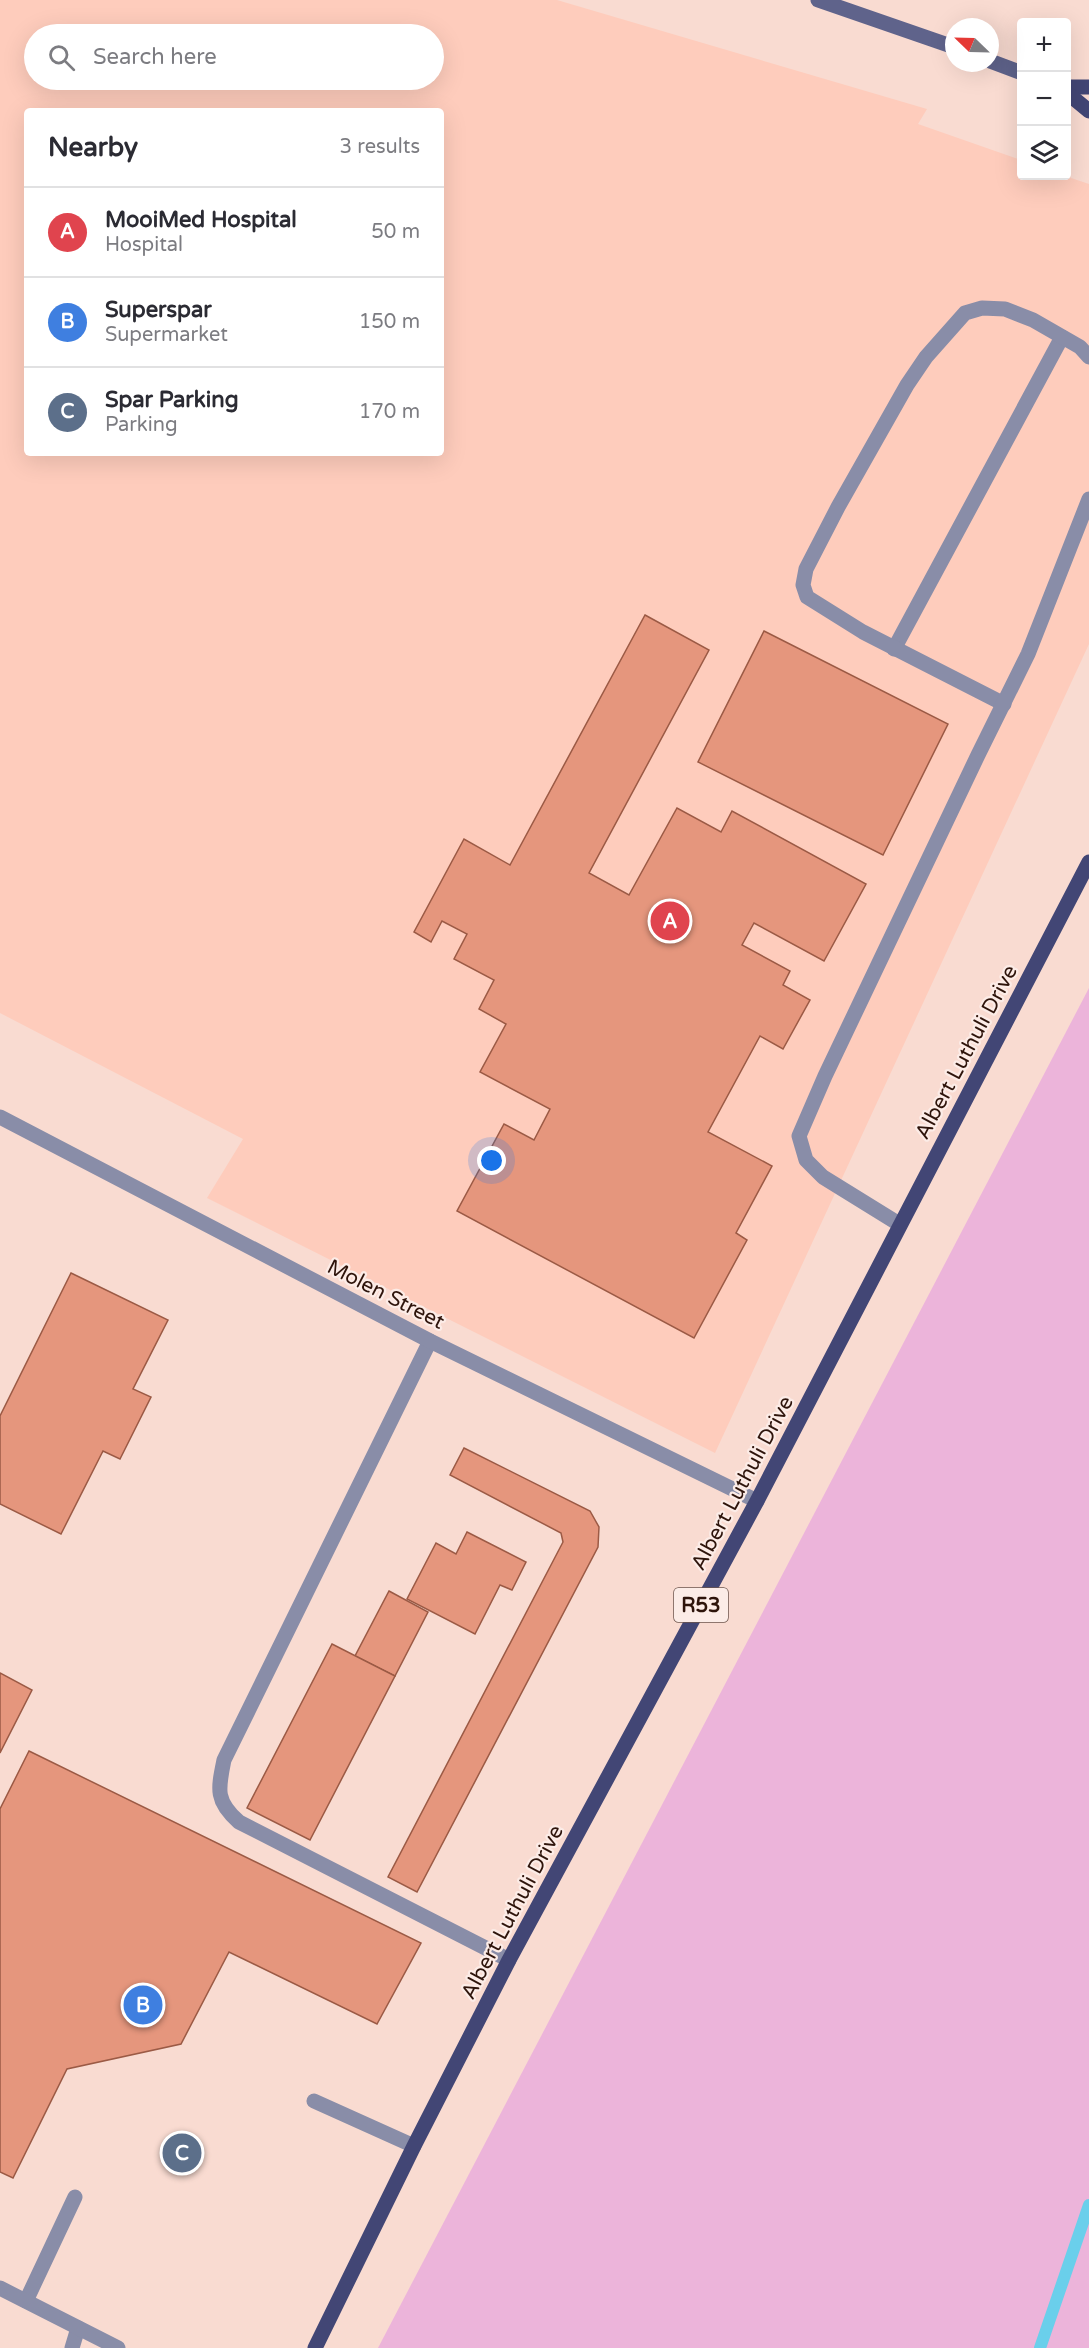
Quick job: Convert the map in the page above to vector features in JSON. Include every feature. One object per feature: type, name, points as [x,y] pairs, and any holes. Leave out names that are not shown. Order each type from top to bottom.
[{"type":"main road","points":[[818,0],[945,44]]},
{"type":"main road","points":[[999,64],[1019,72]]},
{"type":"main road","points":[[1071,89],[1089,87]]},
{"type":"main road","points":[[1071,93],[1089,102]]},
{"type":"main road","points":[[1071,95],[1089,111]]},
{"type":"main road","name":"Albert Luthuli Drive","points":[[315,2348],[509,1960],[757,1501],[1089,862]]},
{"type":"street","points":[[1004,704],[894,649],[807,597],[803,585],[806,569],[907,385],[926,357],[965,313],[982,308],[1005,309],[1033,320],[1080,347],[1089,357]]},
{"type":"street","points":[[894,649],[1062,337]]},
{"type":"street","points":[[899,1224],[823,1177],[806,1160],[799,1136],[825,1076],[1028,654],[1089,500]]},
{"type":"street","name":"Molen Street","points":[[0,1117],[430,1341],[757,1501]]},
{"type":"street","points":[[430,1341],[224,1760],[219,1785],[221,1800],[226,1811],[239,1822],[509,1960]]},
{"type":"street","points":[[314,2101],[414,2146]]},
{"type":"street","points":[[26,2301],[75,2197]]},
{"type":"street","points":[[0,2288],[118,2348]]},
{"type":"street","points":[[72,2348],[78,2328]]},
{"type":"shaded area","points":[[0,0],[557,0],[927,109],[918,124],[1017,159],[1017,180],[1071,180],[1071,178],[1089,184],[1089,644],[715,1453],[207,1198],[243,1139],[0,1013]]},
{"type":"shaded area","points":[[1089,988],[1089,2348],[378,2348]]},
{"type":"building","points":[[645,615],[709,650],[589,873],[629,895],[677,808],[721,832],[732,811],[866,884],[824,961],[754,923],[742,945],[790,971],[783,985],[810,1000],[783,1049],[760,1036],[708,1132],[772,1166],[736,1233],[747,1240],[694,1338],[457,1211],[504,1124],[534,1140],[550,1109],[480,1072],[506,1024],[479,1009],[494,980],[454,959],[467,934],[442,921],[431,942],[414,932],[464,839],[510,865]]},
{"type":"building","points":[[764,631],[948,724],[883,855],[698,762]]},
{"type":"building","points":[[71,1273],[168,1320],[133,1389],[151,1397],[120,1459],[103,1451],[61,1534],[0,1504],[0,1416]]},
{"type":"building","points":[[464,1448],[590,1511],[599,1527],[598,1547],[417,1892],[388,1877],[563,1542],[561,1533],[450,1475]]},
{"type":"building","points":[[467,1532],[526,1562],[512,1590],[500,1585],[475,1634],[407,1599],[436,1543],[456,1554]]},
{"type":"building","points":[[389,1591],[428,1612],[395,1676],[355,1656]]},
{"type":"building","points":[[332,1644],[395,1676],[310,1840],[247,1808]]},
{"type":"building","points":[[0,1673],[32,1690],[0,1753]]},
{"type":"building","points":[[29,1751],[421,1943],[377,2024],[229,1952],[181,2044],[67,2069],[13,2178],[0,2172],[0,1809]]},
{"type":"waterway","points":[[1040,2348],[1089,2205]]},
{"type":"place","name":"MooiMed Hospital","points":[[670,921]]},
{"type":"place","name":"Superspar","points":[[143,2005]]},
{"type":"place","name":"Spar Parking","points":[[182,2153]]}]
